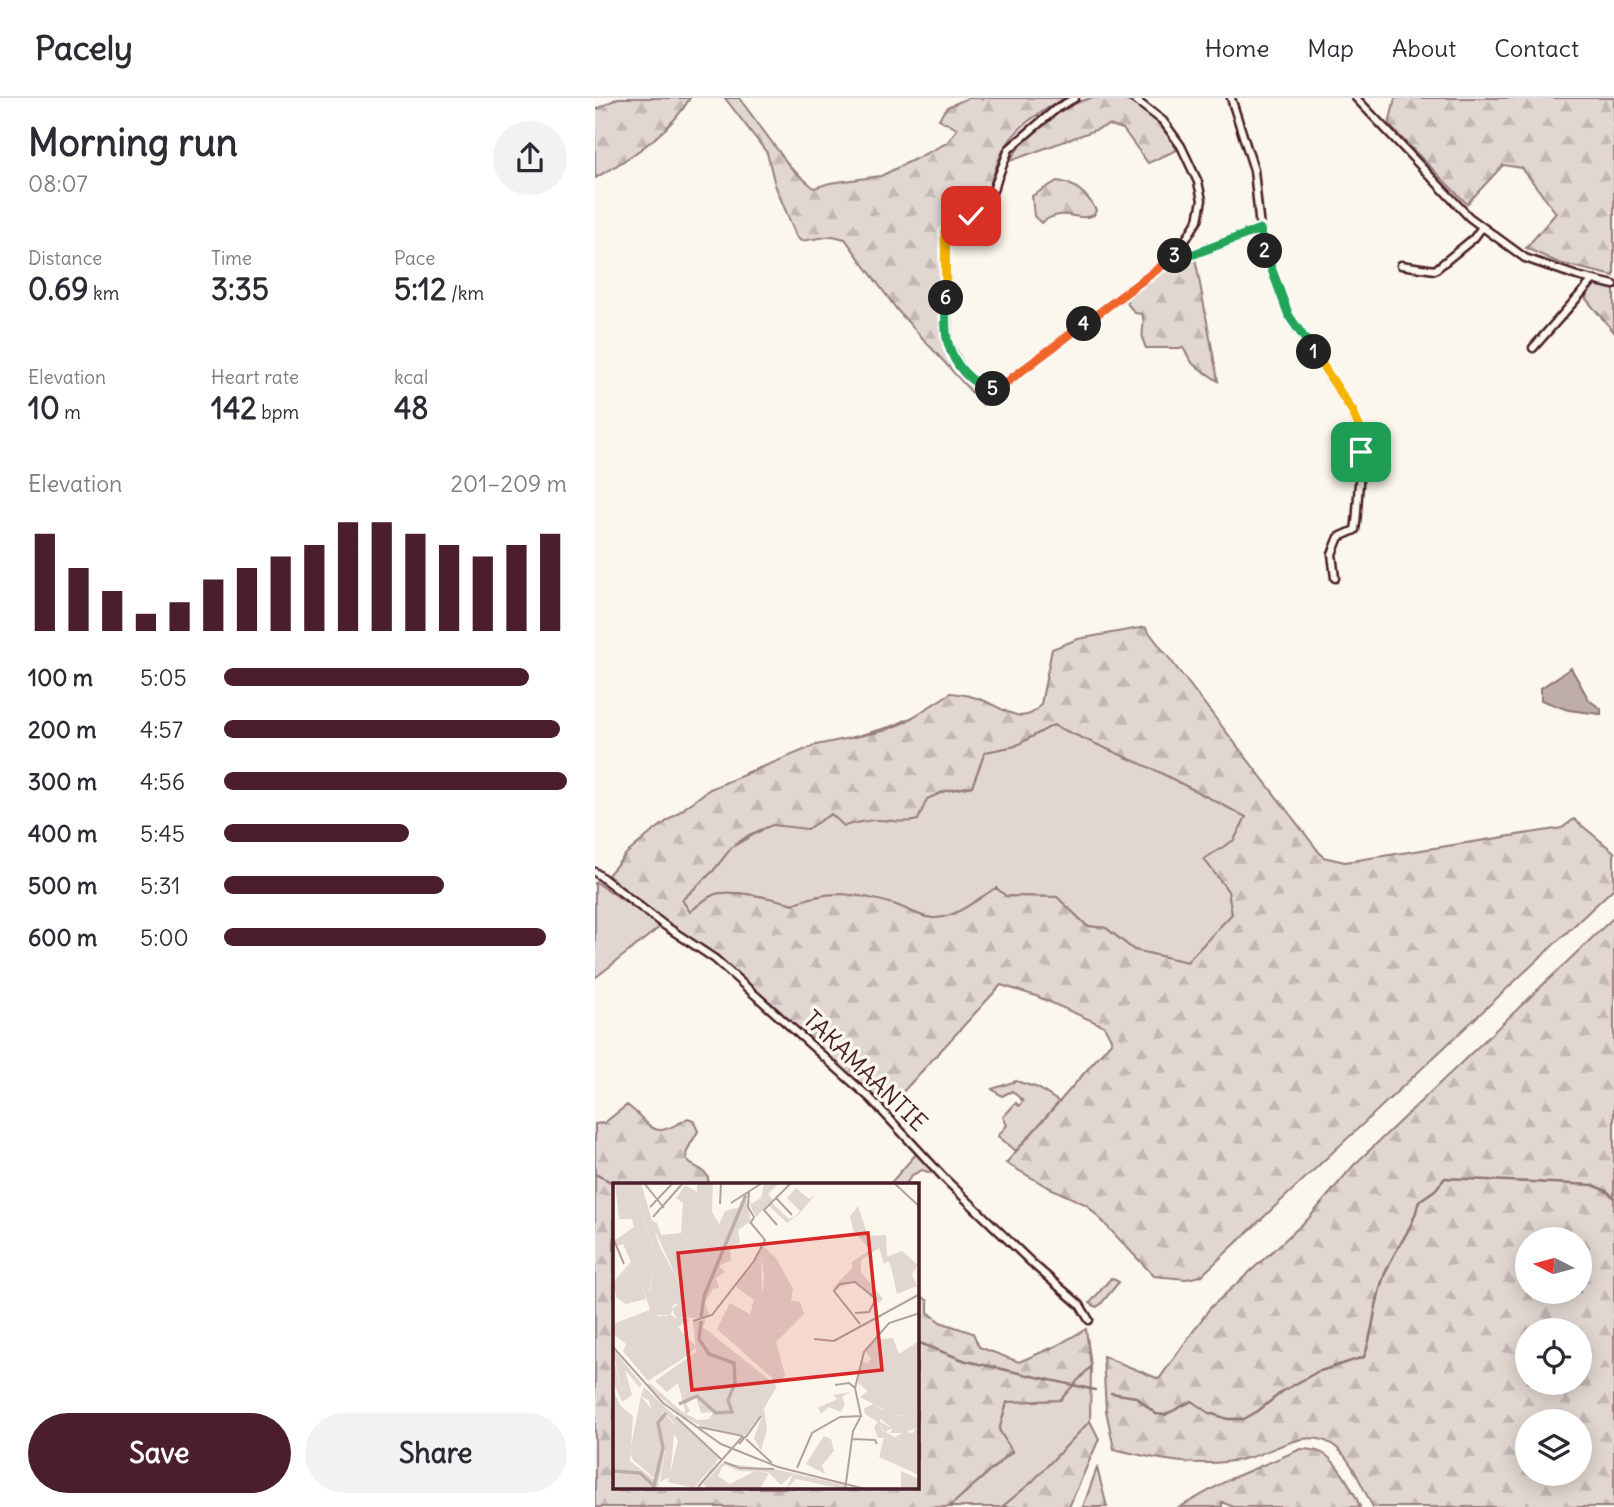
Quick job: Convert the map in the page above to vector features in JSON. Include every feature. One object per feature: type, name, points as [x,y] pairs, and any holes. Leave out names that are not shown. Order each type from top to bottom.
[{"type":"street","points":[[1075,98],[1057,108],[1009,149],[990,198],[983,207],[945,231],[947,342],[963,372],[976,383],[990,389],[999,388],[1176,255],[1198,220],[1202,200],[1198,182],[1181,146],[1163,121],[1133,98]]},
{"type":"street","points":[[1231,98],[1254,170],[1260,229],[1266,256],[1289,316],[1353,412],[1360,429],[1361,483],[1355,530],[1339,537],[1332,554],[1335,578]]},
{"type":"street","points":[[1356,98],[1469,217],[1482,227],[1525,258],[1614,285]]},
{"type":"street","points":[[1401,265],[1435,271],[1475,238],[1482,227]]},
{"type":"street","points":[[1176,255],[1194,254],[1260,229]]},
{"type":"street","points":[[1533,348],[1593,280]]},
{"type":"street","name":"TAKAMAANTIE","points":[[595,872],[664,925],[715,959],[871,1099],[947,1181],[1034,1265],[1080,1305],[1089,1320]]},
{"type":"green space","points":[[618,98],[690,98],[672,123],[660,134],[635,154],[595,178],[595,110]]},
{"type":"green space","points":[[725,98],[739,98],[791,168],[814,188],[830,183],[881,176],[947,143],[957,129],[939,119],[947,107],[968,98],[1066,98],[1036,116],[1011,138],[982,199],[948,223],[941,233],[944,343],[962,374],[998,393],[983,405],[898,311],[845,239],[833,236],[801,241],[796,236],[775,185],[767,153]]},
{"type":"green space","points":[[1092,98],[1115,98],[1134,104],[1159,125],[1177,150],[1148,163],[1123,129],[1109,125],[1010,161],[1024,141],[1045,122],[1069,107]]},
{"type":"green space","points":[[1395,98],[1614,98],[1614,276],[1559,263],[1526,248],[1556,213],[1522,168],[1503,165],[1467,204],[1389,125]]},
{"type":"green space","points":[[1057,181],[1069,184],[1084,194],[1096,210],[1094,215],[1057,215],[1041,223],[1034,216],[1032,196]]},
{"type":"green space","points":[[1195,257],[1218,381],[1193,364],[1183,348],[1146,348],[1142,314],[1135,313],[1125,301],[1176,259]]},
{"type":"green space","points":[[1594,285],[1614,290],[1614,332],[1585,298]]},
{"type":"green space","points":[[1145,627],[1323,857],[1345,862],[1562,828],[1574,819],[1614,852],[1614,888],[1201,1276],[1186,1279],[1154,1276],[1087,1205],[1006,1163],[1112,1041],[1104,1026],[1036,996],[1001,985],[888,1108],[608,875],[626,854],[710,789],[816,745],[884,731],[905,722],[951,693],[981,700],[1021,716],[1028,715],[1041,704],[1052,649],[1078,639]],"holes":[[[1053,725],[1157,771],[1246,817],[1234,840],[1204,859],[1228,891],[1232,914],[1187,962],[1134,950],[1106,928],[1087,926],[1057,897],[1006,896],[996,888],[965,908],[940,918],[918,915],[883,901],[845,894],[820,896],[794,904],[753,895],[720,893],[690,912],[682,900],[713,871],[732,847],[749,835],[772,825],[807,829],[831,814],[844,826],[874,820],[918,820],[927,799],[945,791],[972,786],[985,752],[1015,746]]]},
{"type":"green space","points":[[937,706],[931,797],[945,791],[972,786],[985,752],[1015,746],[1053,725],[1157,770],[1241,813],[1246,817],[1239,832],[1322,856],[1331,864],[1217,875],[1228,891],[1232,914],[1187,962],[1134,950],[1106,928],[1087,926],[1057,897],[1006,896],[996,888],[965,908],[940,918],[918,915],[883,901],[845,894],[820,896],[794,904],[753,895],[720,893],[690,912],[682,900],[713,871],[732,847],[762,830],[745,773],[815,748],[893,726]]},
{"type":"green space","points":[[595,883],[661,926],[595,978]]},
{"type":"green space","points":[[1614,917],[1614,1507],[1373,1507],[1343,1454],[1326,1441],[1316,1439],[1294,1441],[1251,1457],[1217,1463],[1165,1460],[1114,1449],[1106,1410],[1103,1356],[1159,1379],[1210,1308],[1309,1218],[1353,1166]]},
{"type":"green space","points":[[1016,1081],[1038,1088],[1059,1102],[1016,1151],[998,1136],[1007,1125],[1003,1117],[1016,1103],[1019,1106],[1023,1101],[1012,1091],[1002,1096],[992,1089]]},
{"type":"green space","points":[[627,1105],[648,1125],[659,1130],[688,1118],[693,1120],[698,1131],[686,1157],[688,1162],[706,1173],[708,1178],[708,1183],[613,1183],[613,1490],[919,1490],[919,1294],[928,1301],[928,1312],[940,1322],[973,1333],[979,1347],[1019,1362],[1086,1329],[1091,1366],[1060,1400],[1007,1402],[999,1430],[1012,1451],[949,1507],[595,1507],[595,1124],[604,1123]]},
{"type":"green space","points":[[916,1154],[933,1170],[931,1173],[922,1170],[912,1175],[906,1183],[891,1183]]},
{"type":"green space","points":[[1111,1278],[1119,1282],[1100,1305],[1096,1307],[1090,1303]]},
{"type":"green space","points":[[1091,1366],[1090,1421],[1032,1482],[1002,1507],[949,1507],[1012,1452],[999,1430],[1007,1402],[1060,1400]]},
{"type":"green space","points":[[1090,1421],[1099,1439],[1069,1507],[1002,1507],[1032,1482]]},
{"type":"green space","points":[[1301,1449],[1318,1451],[1332,1460],[1360,1507],[1233,1507],[1222,1502],[1222,1507],[1180,1507],[1230,1479]]},
{"type":"green space","points":[[1097,1468],[1107,1507],[1083,1507]]},
{"type":"shaded area","points":[[1571,668],[1589,700],[1601,709],[1601,714],[1568,710],[1541,700],[1541,688]]},
{"type":"waterway","points":[[595,1174],[613,1183]]},
{"type":"waterway","points":[[1111,1393],[1136,1397],[1156,1414],[1165,1415],[1192,1401],[1209,1413],[1228,1419],[1244,1419],[1283,1391],[1317,1372],[1364,1357],[1388,1266],[1412,1222],[1419,1201],[1435,1190],[1445,1178],[1593,1185],[1614,1198]]},
{"type":"waterway","points":[[919,1343],[966,1361],[1095,1390]]},
{"type":"route","points":[[971,216],[945,231],[947,342],[963,372],[976,383],[990,389],[999,388],[1176,255],[1194,254],[1260,229],[1266,256],[1289,316],[1353,412],[1360,429],[1361,452]]}]
